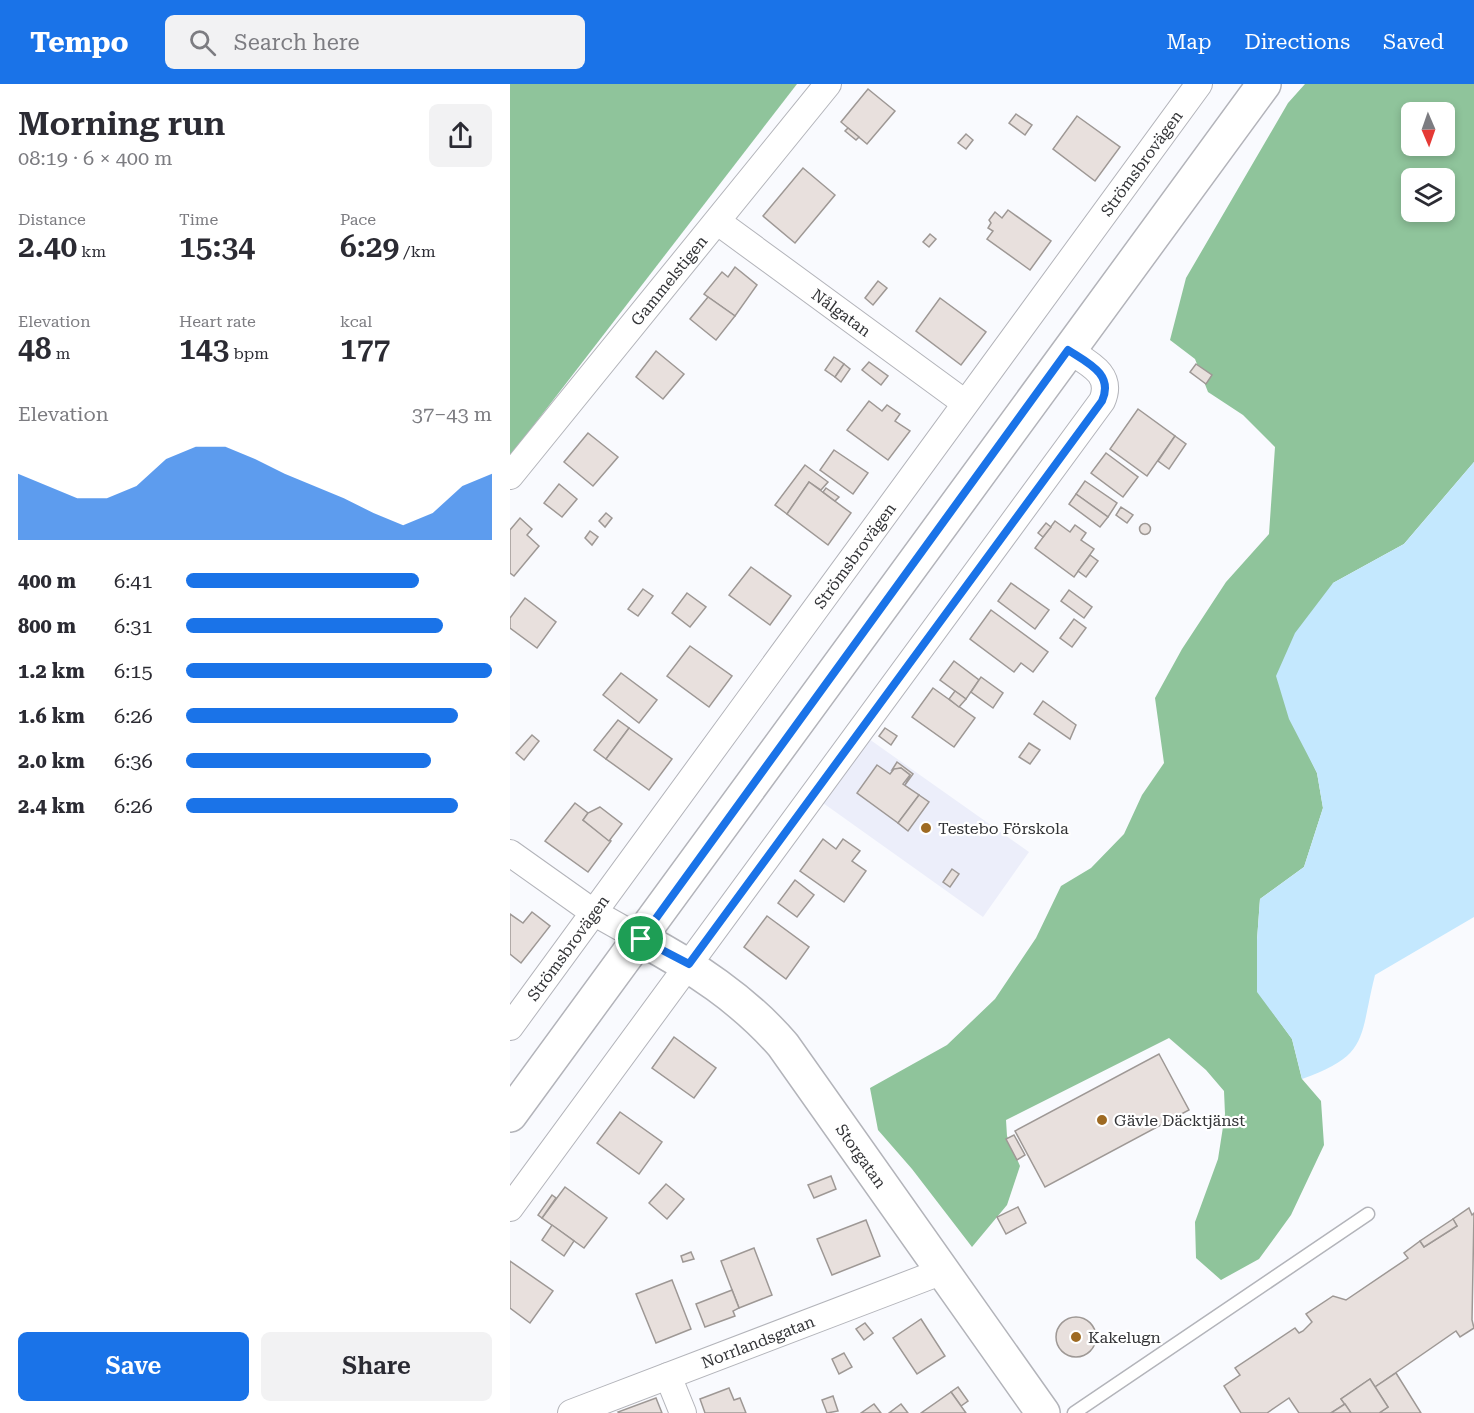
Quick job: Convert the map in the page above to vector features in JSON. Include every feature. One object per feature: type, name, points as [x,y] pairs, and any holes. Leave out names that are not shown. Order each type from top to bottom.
[{"type":"street","name":"Gammelstigen","points":[[510,476],[828,84]]},
{"type":"street","name":"Strömsbrovägen","points":[[510,1027],[1199,84]]},
{"type":"street","points":[[510,1115],[641,939],[1264,84]]},
{"type":"street","name":"Nålgatan","points":[[718,222],[965,403]]},
{"type":"street","points":[[510,1208],[1102,401],[1106,391],[1102,376],[1068,350]]},
{"type":"street","points":[[510,854],[592,912],[641,939]]},
{"type":"street","name":"Storgatan","points":[[641,939],[689,964],[749,1010],[783,1045],[1043,1413]]},
{"type":"street","name":"Norrlandsgatan","points":[[571,1413],[943,1271]]},
{"type":"street","points":[[668,1376],[683,1413]]},
{"type":"lane","points":[[1074,1413],[1368,1214]]},
{"type":"shaded area","name":"Testebo Förskola","points":[[869,739],[1029,852],[983,917],[823,803]]},
{"type":"green space","points":[[510,84],[797,84],[510,456]]},
{"type":"green space","points":[[1305,84],[1474,84],[1474,462],[1404,544],[1333,583],[1304,746],[1317,773],[1323,808],[1304,867],[1260,899],[1257,940],[1258,992],[1292,1039],[1302,1079],[1321,1101],[1324,1145],[1291,1215],[1259,1259],[1221,1280],[1196,1258],[1195,1222],[1218,1159],[1225,1114],[1224,1091],[1206,1070],[1169,1038],[1006,1120],[1007,1136],[1020,1166],[1007,1205],[972,1247],[912,1169],[878,1130],[870,1088],[947,1045],[995,999],[1036,938],[1061,886],[1091,868],[1124,834],[1142,795],[1164,763],[1155,698],[1182,649],[1226,582],[1269,534],[1275,447],[1243,415],[1208,392],[1195,359],[1170,340],[1186,278],[1288,103]]},
{"type":"water","points":[[1474,462],[1474,917],[1375,975],[1363,1029],[1351,1052],[1324,1070],[1302,1079],[1292,1039],[1257,992],[1260,899],[1304,867],[1323,808],[1317,773],[1289,719],[1276,676],[1295,633],[1333,583],[1404,544]]},
{"type":"building","points":[[868,89],[895,111],[867,144],[841,122]]},
{"type":"building","points":[[1016,114],[1032,125],[1025,135],[1009,123]]},
{"type":"building","points":[[1077,116],[1120,147],[1095,181],[1053,149]]},
{"type":"building","points":[[848,128],[859,137],[856,140],[845,131]]},
{"type":"building","points":[[966,134],[973,140],[966,149],[958,143]]},
{"type":"building","points":[[803,168],[835,195],[795,243],[763,216]]},
{"type":"building","points":[[1008,210],[1051,241],[1030,270],[987,239],[993,231],[988,228],[991,223],[989,220],[995,212],[1002,218]]},
{"type":"building","points":[[930,234],[936,239],[929,247],[923,242]]},
{"type":"building","points":[[735,267],[757,285],[735,316],[704,294],[722,272],[728,277]]},
{"type":"building","points":[[878,281],[887,288],[873,305],[865,298]]},
{"type":"building","points":[[708,297],[735,316],[716,340],[690,319]]},
{"type":"building","points":[[940,298],[986,332],[961,365],[916,331]]},
{"type":"building","points":[[656,351],[684,374],[663,399],[636,377]]},
{"type":"building","points":[[834,357],[844,364],[835,377],[825,370]]},
{"type":"building","points":[[869,362],[888,376],[881,385],[862,370]]},
{"type":"building","points":[[844,364],[850,369],[841,382],[835,377]]},
{"type":"building","points":[[1196,364],[1212,375],[1206,384],[1190,372]]},
{"type":"building","points":[[869,401],[882,411],[887,405],[900,414],[895,421],[910,431],[888,460],[847,430]]},
{"type":"building","points":[[1138,409],[1175,436],[1147,476],[1110,449]]},
{"type":"building","points":[[588,433],[618,457],[593,486],[564,462]]},
{"type":"building","points":[[1175,436],[1186,444],[1169,469],[1158,461]]},
{"type":"building","points":[[834,450],[868,473],[853,494],[820,470]]},
{"type":"building","points":[[1106,453],[1138,477],[1123,497],[1091,473]]},
{"type":"building","points":[[805,465],[828,482],[821,490],[809,482],[787,514],[775,505]]},
{"type":"building","points":[[1085,481],[1117,503],[1108,517],[1076,494]]},
{"type":"building","points":[[809,482],[851,513],[828,545],[787,514]]},
{"type":"building","points":[[559,484],[577,499],[562,517],[544,503]]},
{"type":"building","points":[[826,488],[839,497],[835,501],[823,492]]},
{"type":"building","points":[[1076,494],[1108,517],[1100,527],[1069,504]]},
{"type":"building","points":[[1121,507],[1133,515],[1127,523],[1116,515]]},
{"type":"building","points":[[606,513],[612,518],[605,527],[599,521]]},
{"type":"building","points":[[520,518],[532,529],[527,535],[539,546],[514,576],[510,573],[510,530]]},
{"type":"building","points":[[1055,521],[1070,532],[1075,525],[1086,533],[1081,540],[1094,549],[1074,577],[1035,548]]},
{"type":"building","points":[[1046,523],[1051,527],[1043,537],[1038,533]]},
{"type":"building","points":[[1145,523],[1151,529],[1145,535],[1139,529]]},
{"type":"building","points":[[590,531],[598,537],[592,545],[585,538]]},
{"type":"building","points":[[1090,555],[1098,561],[1086,577],[1078,571]]},
{"type":"building","points":[[751,567],[791,596],[770,625],[729,595]]},
{"type":"building","points":[[1011,583],[1049,610],[1035,629],[998,601]]},
{"type":"building","points":[[643,589],[653,596],[638,616],[628,609]]},
{"type":"building","points":[[1069,590],[1092,607],[1084,618],[1061,601]]},
{"type":"building","points":[[687,593],[706,607],[690,627],[672,613]]},
{"type":"building","points":[[525,598],[556,622],[537,648],[510,628],[510,618]]},
{"type":"building","points":[[991,610],[1048,652],[1033,672],[1021,663],[1014,672],[970,639]]},
{"type":"building","points":[[1074,619],[1086,628],[1072,647],[1060,638]]},
{"type":"building","points":[[690,646],[732,676],[709,707],[667,676]]},
{"type":"building","points":[[954,661],[979,680],[966,699],[940,680]]},
{"type":"building","points":[[621,673],[657,700],[639,723],[603,695]]},
{"type":"building","points":[[981,677],[1003,693],[993,708],[971,692]]},
{"type":"building","points":[[933,688],[975,718],[954,747],[912,717]]},
{"type":"building","points":[[955,691],[966,699],[959,707],[949,699]]},
{"type":"building","points":[[1043,701],[1076,725],[1070,739],[1034,714]]},
{"type":"building","points":[[618,720],[629,728],[606,759],[594,750]]},
{"type":"building","points":[[629,728],[672,759],[649,790],[606,759]]},
{"type":"building","points":[[885,728],[897,736],[891,745],[879,736]]},
{"type":"building","points":[[532,735],[539,741],[524,760],[516,753]]},
{"type":"building","points":[[1029,743],[1040,750],[1030,764],[1019,757]]},
{"type":"building","points":[[897,762],[913,774],[905,785],[910,775],[901,768],[892,770]]},
{"type":"building","points":[[877,765],[890,774],[894,769],[901,768],[910,775],[903,784],[919,795],[898,823],[857,793]]},
{"type":"building","points":[[919,795],[929,802],[908,831],[898,823]]},
{"type":"building","points":[[575,803],[588,813],[583,820],[611,841],[588,872],[545,841]]},
{"type":"building","points":[[600,807],[622,824],[609,841],[583,820],[588,813]]},
{"type":"building","points":[[823,839],[836,849],[843,839],[860,851],[852,861],[866,871],[844,902],[800,871]]},
{"type":"building","points":[[952,869],[959,874],[950,887],[943,882]]},
{"type":"building","points":[[795,880],[814,895],[797,917],[778,903]]},
{"type":"building","points":[[532,912],[550,926],[521,963],[510,954],[510,914],[523,923]]},
{"type":"building","points":[[767,916],[809,947],[786,979],[744,947]]},
{"type":"building","points":[[674,1037],[716,1068],[694,1098],[652,1068]]},
{"type":"building","name":"Gävle Däcktjänst","points":[[1159,1054],[1189,1110],[1045,1187],[1015,1131]]},
{"type":"building","points":[[620,1112],[662,1142],[639,1174],[597,1143]]},
{"type":"building","points":[[1014,1135],[1025,1155],[1017,1160],[1006,1139]]},
{"type":"building","points":[[831,1176],[836,1189],[814,1198],[808,1185]]},
{"type":"building","points":[[666,1184],[684,1199],[667,1219],[649,1203]]},
{"type":"building","points":[[565,1187],[607,1218],[584,1248],[542,1218]]},
{"type":"building","points":[[552,1195],[556,1198],[542,1218],[538,1215]]},
{"type":"building","points":[[1018,1207],[1026,1223],[1006,1234],[997,1217]]},
{"type":"building","points":[[1469,1208],[1472,1215],[1474,1213],[1472,1320],[1474,1328],[1460,1337],[1456,1331],[1375,1387],[1370,1379],[1341,1399],[1345,1404],[1331,1413],[1299,1413],[1289,1398],[1267,1413],[1241,1413],[1224,1386],[1240,1375],[1235,1368],[1295,1328],[1299,1333],[1303,1331],[1312,1322],[1306,1314],[1333,1296],[1346,1300],[1408,1258],[1404,1253],[1420,1241],[1424,1247],[1457,1226],[1453,1219]]},
{"type":"building","points":[[1453,1219],[1457,1226],[1424,1247],[1420,1241]]},
{"type":"building","points":[[866,1220],[880,1256],[832,1275],[817,1239]]},
{"type":"building","points":[[552,1225],[574,1241],[564,1256],[542,1240]]},
{"type":"building","points":[[754,1248],[772,1295],[739,1308],[721,1261]]},
{"type":"building","points":[[691,1252],[694,1259],[683,1262],[681,1256]]},
{"type":"building","points":[[510,1261],[553,1291],[530,1323],[510,1308]]},
{"type":"building","points":[[672,1280],[691,1329],[656,1343],[636,1294]]},
{"type":"building","points":[[732,1290],[739,1308],[733,1311],[735,1316],[705,1327],[696,1304]]},
{"type":"building","name":"Kakelugn","points":[[1076,1317],[1084,1318],[1090,1323],[1095,1329],[1095,1345],[1090,1351],[1084,1356],[1076,1357],[1068,1356],[1062,1351],[1057,1345],[1056,1337],[1057,1329],[1062,1323],[1068,1318]]},
{"type":"building","points":[[921,1319],[945,1356],[917,1374],[893,1338]]},
{"type":"building","points":[[865,1323],[873,1333],[864,1340],[856,1329]]},
{"type":"building","points":[[844,1353],[852,1367],[839,1374],[832,1359]]},
{"type":"building","points":[[1396,1373],[1421,1413],[1379,1413],[1388,1407],[1375,1387]]},
{"type":"building","points":[[1370,1379],[1388,1407],[1379,1413],[1351,1413],[1341,1399]]},
{"type":"building","points":[[958,1387],[968,1401],[961,1406],[951,1392]]},
{"type":"building","points":[[729,1388],[734,1400],[740,1398],[746,1413],[705,1413],[700,1399]]},
{"type":"building","points":[[951,1392],[966,1413],[921,1413]]},
{"type":"building","points":[[833,1396],[838,1411],[827,1413],[822,1400]]},
{"type":"building","points":[[656,1398],[662,1413],[618,1412]]},
{"type":"building","points":[[874,1404],[881,1413],[861,1413]]},
{"type":"building","points":[[901,1404],[908,1413],[889,1413]]},
{"type":"building","points":[[1345,1404],[1351,1413],[1331,1413]]},
{"type":"place","name":"Testebo Förskola","points":[[926,828]]},
{"type":"place","name":"Gävle Däcktjänst","points":[[1102,1120]]},
{"type":"place","name":"Kakelugn","points":[[1076,1337]]},
{"type":"route","points":[[1068,350],[1097,369],[1106,385],[1102,401],[689,964],[641,939],[1068,350]]}]
